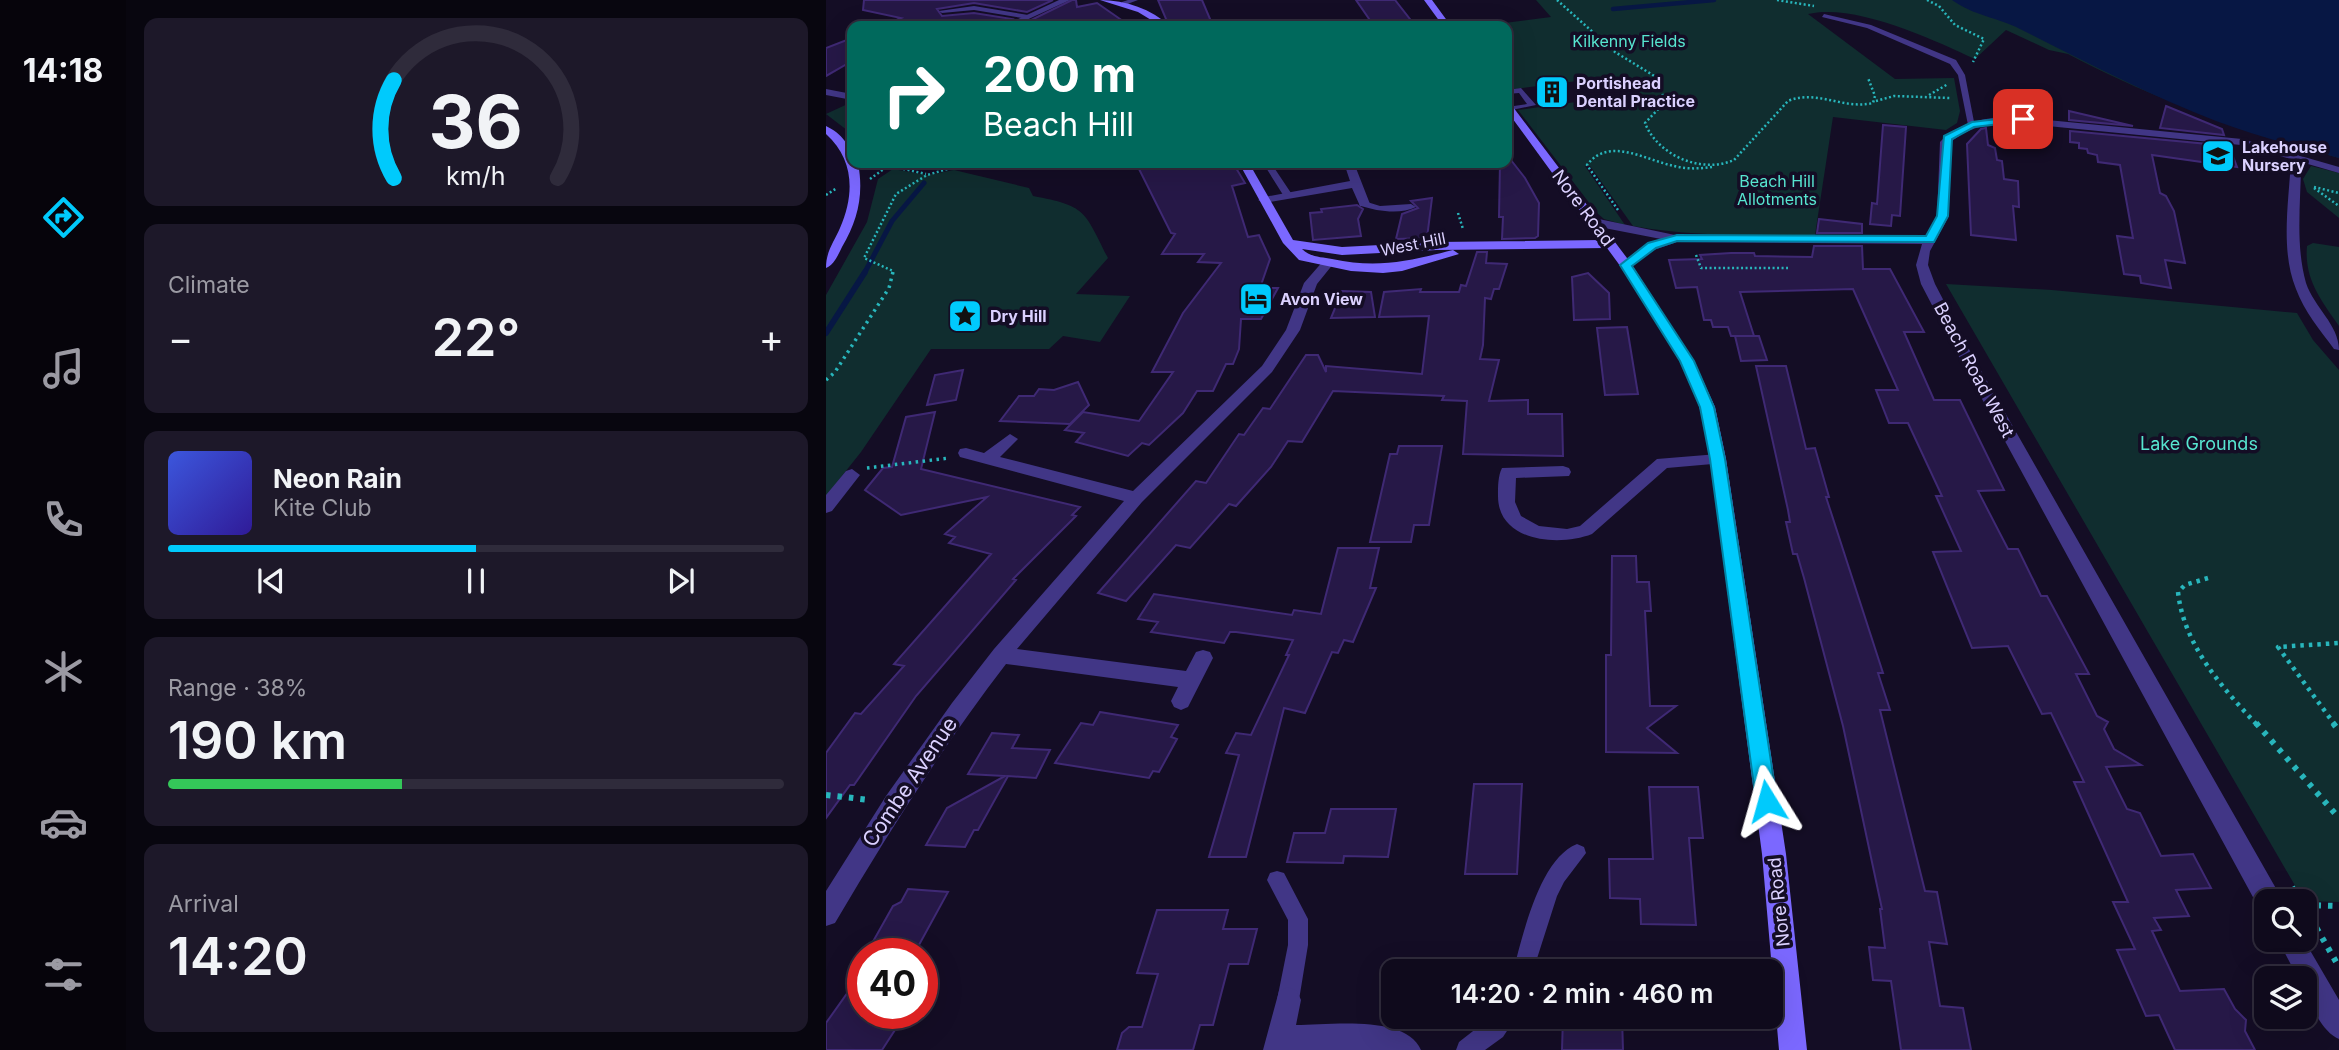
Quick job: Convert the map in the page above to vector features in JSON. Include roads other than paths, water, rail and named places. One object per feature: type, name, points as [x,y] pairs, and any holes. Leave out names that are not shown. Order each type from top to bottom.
[{"type":"street","points":[[1020,21],[1066,0]]},
{"type":"street","points":[[1104,0],[1125,4],[1160,21]]},
{"type":"street","points":[[1125,4],[1134,0]]},
{"type":"street","points":[[1428,0],[1443,21]]},
{"type":"street","points":[[826,92],[847,96]]},
{"type":"street","points":[[826,106],[847,98]]},
{"type":"street","name":"Nore Road","points":[[1512,112],[1626,265],[1698,382],[1707,407],[1718,459],[1774,854],[1793,1050]]},
{"type":"street","name":"Beach Road West","points":[[2262,889],[1977,377],[1928,284],[1922,260],[1943,216],[1945,142],[1953,133],[1972,125],[2023,119],[2242,142],[2339,170]]},
{"type":"street","points":[[828,133],[847,154]]},
{"type":"street","points":[[2296,158],[2294,257],[2301,286],[2313,310],[2339,346]]},
{"type":"street","points":[[826,264],[844,236],[855,205],[857,184],[854,168]]},
{"type":"street","name":"West Hill","points":[[1247,168],[1289,243],[1303,257],[1361,268],[1393,268],[1453,254],[1508,246]]},
{"type":"street","points":[[1350,168],[1364,204]]},
{"type":"street","points":[[1264,200],[1355,184]]},
{"type":"street","points":[[1594,222],[1632,231],[1683,238],[1930,240]]},
{"type":"street","points":[[1626,265],[1652,245],[1683,238]]},
{"type":"street","name":"West Hill","points":[[1289,243],[1342,251],[1611,244]]},
{"type":"street","name":"Combe Avenue","points":[[826,914],[894,803],[959,709],[1001,655],[1136,498],[1234,404],[1272,362],[1293,330],[1311,283],[1328,263]]},
{"type":"street","points":[[987,459],[1010,439]]},
{"type":"street","points":[[963,455],[1136,498]]},
{"type":"street","points":[[1563,472],[1508,472],[1507,507],[1515,519],[1533,530],[1549,535],[1578,534],[1586,530],[1662,463],[1718,459]]},
{"type":"street","points":[[826,507],[855,472]]},
{"type":"street","points":[[1001,655],[1192,680]]},
{"type":"street","points":[[1181,701],[1203,658]]},
{"type":"street","points":[[2297,952],[2339,1026]]},
{"type":"street","points":[[1287,1000],[1278,1044],[1384,1039],[1407,1050]]},
{"type":"lane","points":[[943,11],[973,8],[1028,17]]},
{"type":"lane","points":[[1824,16],[1869,26],[1953,62],[1963,73],[1964,98],[1972,125]]},
{"type":"lane","points":[[1512,91],[1521,90],[1532,105],[1512,107]]},
{"type":"lane","points":[[1270,168],[1288,196]]},
{"type":"lane","points":[[1364,204],[1384,209],[1411,208]]},
{"type":"lane","points":[[1527,959],[1555,877],[1568,859],[1577,853]]},
{"type":"lane","points":[[1278,880],[1298,919],[1298,945],[1287,1000]]},
{"type":"lane","points":[[1466,1050],[1495,1029]]},
{"type":"water","points":[[1952,0],[2339,0],[2339,158],[2216,121]]},
{"type":"waterway","points":[[1613,9],[1714,0]]},
{"type":"waterway","points":[[864,274],[892,221],[924,183]]},
{"type":"waterway","points":[[826,333],[865,272]]},
{"type":"place","name":"Portishead Dental Practice","points":[[1552,92]]},
{"type":"place","name":"Lakehouse Nursery","points":[[2218,156]]},
{"type":"place","name":"Avon View","points":[[1256,299]]},
{"type":"place","name":"Dry Hill","points":[[965,316]]},
{"type":"park label","name":"Kilkenny Fields","points":[[1629,41]]},
{"type":"park label","name":"Beach Hill Allotments","points":[[1777,190]]},
{"type":"park label","name":"Lake Grounds","points":[[2199,444]]}]
